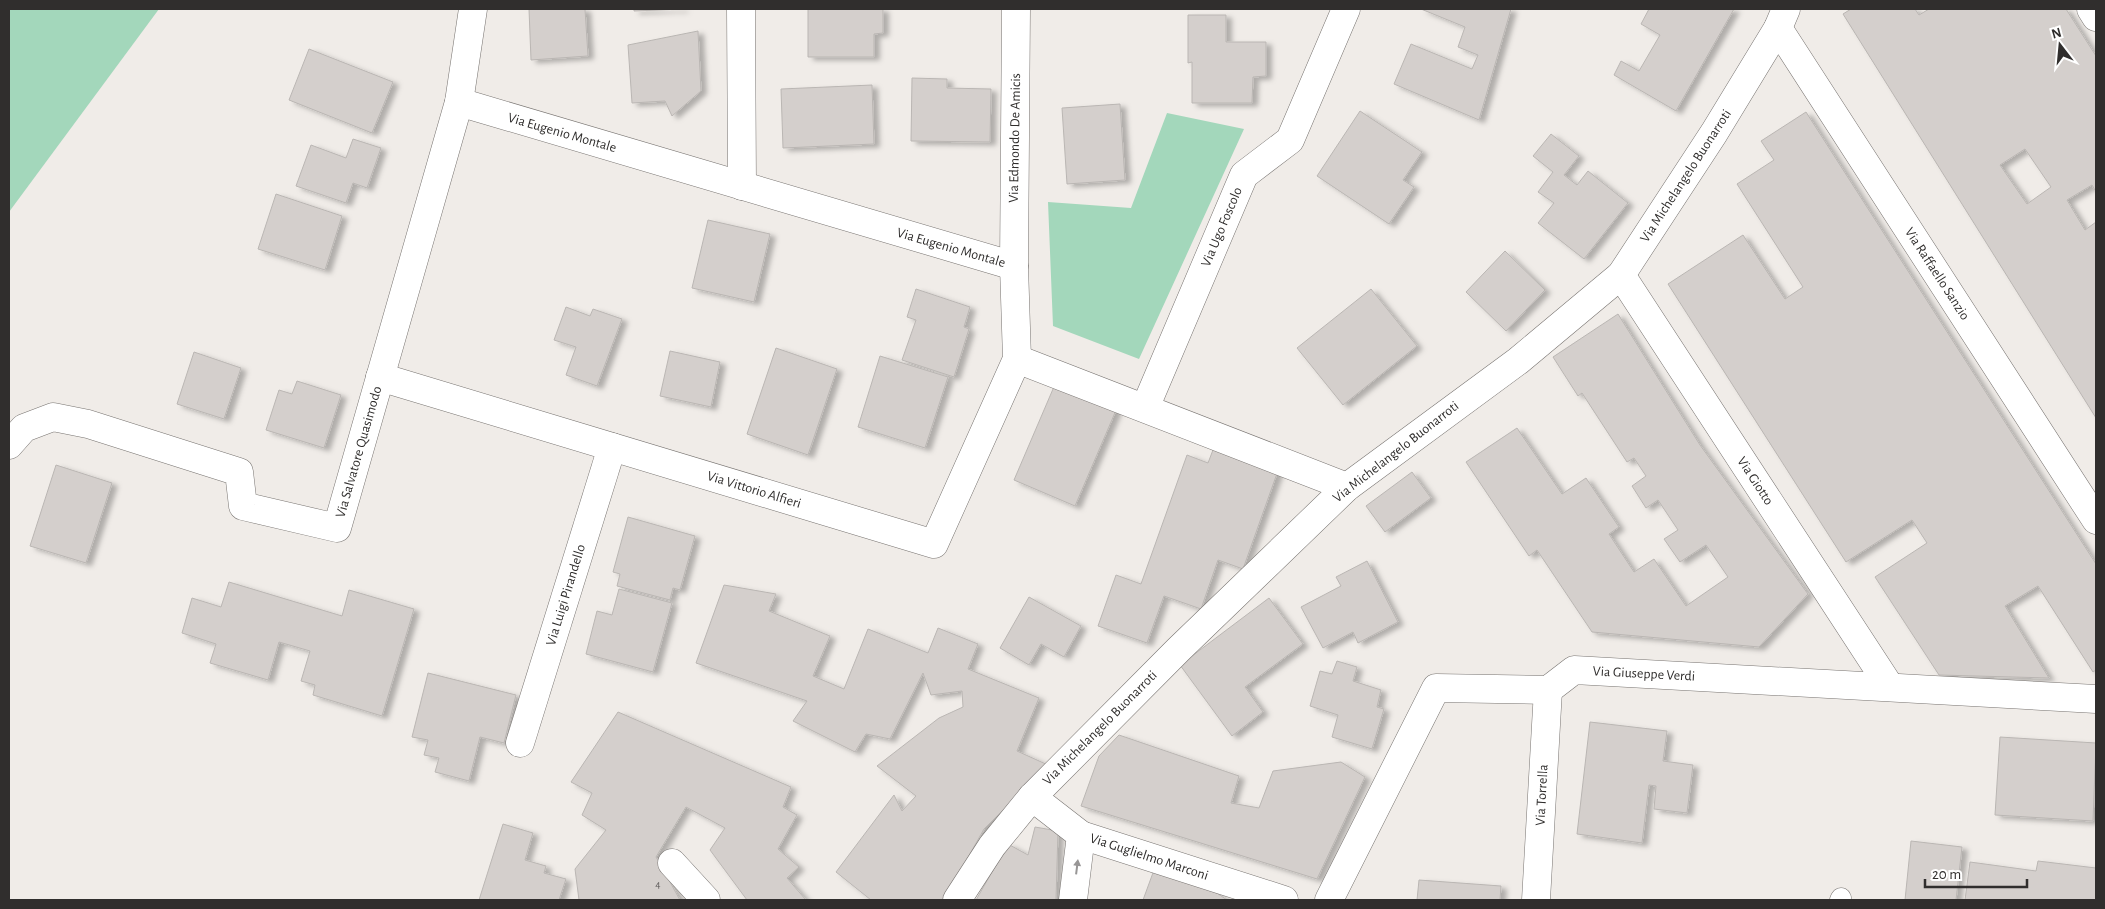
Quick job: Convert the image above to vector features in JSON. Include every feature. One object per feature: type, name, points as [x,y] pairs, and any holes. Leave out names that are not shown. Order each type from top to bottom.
[{"type":"street","name":"Via Salvatore Quasimodo","points":[[9,445],[24,428],[53,417],[88,424],[238,472],[243,506],[337,528],[459,102],[473,9]]},
{"type":"street","points":[[741,9],[742,186]]},
{"type":"street","name":"Via Edmondo De Amicis","points":[[1014,266],[1016,9]]},
{"type":"street","name":"Via Ugo Foscolo","points":[[1145,408],[1244,175],[1290,140],[1346,9]]},
{"type":"street","points":[[2091,9],[2096,17]]},
{"type":"street","name":"Via Michelangelo Buonarroti","points":[[957,900],[992,846],[1032,797],[1178,650],[1347,487],[1518,361],[1621,275],[1714,134],[1782,18]]},
{"type":"street","name":"Via Raffaello Sanzio","points":[[1782,18],[2096,520]]},
{"type":"street","name":"Via Eugenio Montale","points":[[459,102],[1014,266],[1017,359]]},
{"type":"street","name":"Via Giotto","points":[[1621,275],[1890,687]]},
{"type":"street","points":[[1017,359],[1347,487]]},
{"type":"street","name":"Via Vittorio Alfieri","points":[[380,377],[934,544],[1017,359]]},
{"type":"street","name":"Via Luigi Pirandello","points":[[520,743],[612,447]]},
{"type":"street","name":"Via Giuseppe Verdi","points":[[1548,690],[1574,670],[2096,699]]},
{"type":"street","points":[[1329,900],[1436,688],[1548,690]]},
{"type":"street","name":"Via Torrella","points":[[1536,900],[1548,690]]},
{"type":"street","name":"Via Guglielmo Marconi","points":[[1032,797],[1081,835],[1278,899]]},
{"type":"street","points":[[1073,900],[1081,835]]},
{"type":"street","points":[[672,863],[706,900]]},
{"type":"green space","points":[[9,9],[159,9],[9,212]]},
{"type":"green space","points":[[1167,113],[1244,129],[1139,359],[1053,326],[1048,202],[1131,208]]},
{"type":"building","points":[[529,9],[585,9],[588,56],[531,60]]},
{"type":"building","points":[[634,9],[683,9],[634,11]]},
{"type":"building","points":[[808,9],[883,9],[883,33],[874,34],[874,57],[808,57]]},
{"type":"building","points":[[1421,9],[1511,9],[1479,120],[1394,84],[1411,44],[1472,69],[1478,55],[1458,47],[1465,27]]},
{"type":"building","points":[[1649,9],[1734,9],[1676,111],[1614,75],[1621,61],[1639,71],[1660,35],[1641,24]]},
{"type":"building","points":[[1851,9],[1915,9],[1919,15],[1929,9],[2066,9],[2096,56],[2096,192],[2092,185],[2067,200],[2085,230],[2096,222],[2096,418],[1843,14]],"holes":[[[2025,149],[2051,187],[2027,204],[2000,165]]]},
{"type":"building","points":[[1188,15],[1226,15],[1226,42],[1266,42],[1266,76],[1253,77],[1252,103],[1192,103],[1192,62],[1188,63]]},
{"type":"building","points":[[698,31],[701,91],[672,116],[665,101],[632,103],[628,45]]},
{"type":"building","points":[[309,49],[393,82],[372,133],[289,100]]},
{"type":"building","points":[[912,78],[947,79],[947,88],[991,89],[990,142],[911,141]]},
{"type":"building","points":[[872,85],[874,144],[783,148],[781,89]]},
{"type":"building","points":[[1120,104],[1125,180],[1067,184],[1062,108]]},
{"type":"building","points":[[1360,111],[1422,152],[1403,180],[1414,187],[1389,224],[1317,176]]},
{"type":"building","points":[[1806,112],[2096,564],[2096,670],[2093,672],[2038,586],[2005,606],[2049,678],[1939,675],[1875,577],[1927,543],[1912,520],[1846,562],[1668,284],[1743,235],[1785,299],[1803,287],[1737,184],[1774,160],[1761,141]]},
{"type":"building","points":[[1551,134],[1579,156],[1564,175],[1577,185],[1588,171],[1628,203],[1584,259],[1538,223],[1554,203],[1538,192],[1553,172],[1533,156]]},
{"type":"building","points":[[353,139],[381,148],[367,188],[353,183],[346,203],[296,186],[311,145],[346,158]]},
{"type":"building","points":[[276,194],[342,216],[325,270],[258,249]]},
{"type":"building","points":[[708,220],[770,234],[754,302],[692,288]]},
{"type":"building","points":[[1505,251],[1545,290],[1506,331],[1466,292]]},
{"type":"building","points":[[916,289],[970,307],[964,327],[969,329],[954,377],[902,360],[916,320],[907,317]]},
{"type":"building","points":[[1371,289],[1417,346],[1343,405],[1297,348]]},
{"type":"building","points":[[566,307],[590,316],[593,309],[622,319],[597,386],[566,375],[576,347],[554,340]]},
{"type":"building","points":[[1618,314],[1700,445],[1808,594],[1759,647],[1592,632],[1537,550],[1529,556],[1466,462],[1517,428],[1562,494],[1586,478],[1619,527],[1609,534],[1634,572],[1654,559],[1686,606],[1728,577],[1706,545],[1680,562],[1664,539],[1678,530],[1658,500],[1646,508],[1632,486],[1646,476],[1634,458],[1627,462],[1582,393],[1578,396],[1553,357]]},
{"type":"building","points":[[776,348],[837,369],[808,455],[747,434]]},
{"type":"building","points":[[670,351],[720,362],[711,407],[660,396]]},
{"type":"building","points":[[194,352],[241,368],[224,419],[177,404]]},
{"type":"building","points":[[880,356],[948,377],[925,448],[858,427]]},
{"type":"building","points":[[297,381],[341,395],[324,448],[266,430],[279,390],[292,394]]},
{"type":"building","points":[[1056,382],[1117,408],[1075,506],[1014,480]]},
{"type":"building","points":[[1216,442],[1280,465],[1243,569],[1218,560],[1201,609],[1164,596],[1147,643],[1098,626],[1116,575],[1141,584],[1187,455],[1208,463]]},
{"type":"building","points":[[56,465],[112,483],[86,563],[30,546]]},
{"type":"building","points":[[1412,472],[1431,498],[1385,532],[1366,506]]},
{"type":"building","points":[[628,517],[695,536],[680,590],[673,588],[670,600],[617,586],[620,574],[613,572]]},
{"type":"building","points":[[1367,561],[1398,622],[1358,643],[1353,632],[1323,648],[1301,607],[1341,586],[1336,577]]},
{"type":"building","points":[[229,582],[342,616],[349,590],[414,609],[382,716],[313,695],[315,685],[301,681],[310,651],[279,642],[268,680],[210,663],[216,644],[182,633],[192,598],[221,607]]},
{"type":"building","points":[[724,585],[776,594],[769,611],[830,636],[813,676],[844,689],[868,629],[928,653],[938,628],[978,644],[968,669],[1039,698],[1017,751],[1048,765],[984,829],[944,900],[871,900],[836,872],[894,795],[902,811],[916,796],[877,766],[939,718],[963,707],[962,691],[931,695],[923,673],[890,739],[866,734],[855,752],[793,721],[807,701],[696,663]]},
{"type":"building","points":[[619,589],[672,603],[653,672],[586,654],[597,611],[612,615]]},
{"type":"building","points":[[1029,597],[1081,626],[1064,657],[1041,644],[1029,665],[1000,648]]},
{"type":"building","points":[[1269,598],[1303,644],[1245,687],[1263,712],[1232,736],[1180,665]]},
{"type":"building","points":[[1337,661],[1357,667],[1353,681],[1381,690],[1377,707],[1384,709],[1372,749],[1332,737],[1338,715],[1310,706],[1320,671],[1332,674]]},
{"type":"building","points":[[428,673],[516,695],[504,743],[480,737],[469,781],[435,772],[439,758],[424,755],[428,740],[412,737]]},
{"type":"building","points":[[618,712],[791,787],[783,807],[797,815],[778,849],[799,867],[787,878],[806,900],[747,900],[710,850],[725,828],[686,807],[656,857],[680,900],[579,900],[575,869],[606,830],[582,815],[592,793],[571,782]]},
{"type":"building","points":[[1590,722],[1667,731],[1663,761],[1693,765],[1687,813],[1654,809],[1656,786],[1649,785],[1642,843],[1577,834]]},
{"type":"building","points":[[1119,735],[1239,776],[1231,803],[1259,808],[1273,771],[1341,762],[1365,777],[1317,879],[1081,806],[1099,756]]},
{"type":"building","points":[[2000,737],[2096,743],[2093,821],[1995,815]]},
{"type":"building","points":[[503,824],[533,833],[525,860],[546,866],[544,873],[566,879],[559,900],[479,900]]},
{"type":"building","points":[[1035,827],[1058,831],[1056,900],[976,900],[1008,844],[1028,855]]},
{"type":"building","points":[[1911,841],[1962,847],[1956,900],[1905,900]]},
{"type":"building","points":[[2038,861],[2096,868],[2096,900],[1965,900],[1970,862],[2036,871]]},
{"type":"building","points":[[1154,870],[1214,891],[1227,900],[1143,900]]},
{"type":"building","points":[[1419,880],[1501,886],[1500,900],[1417,900]]}]
